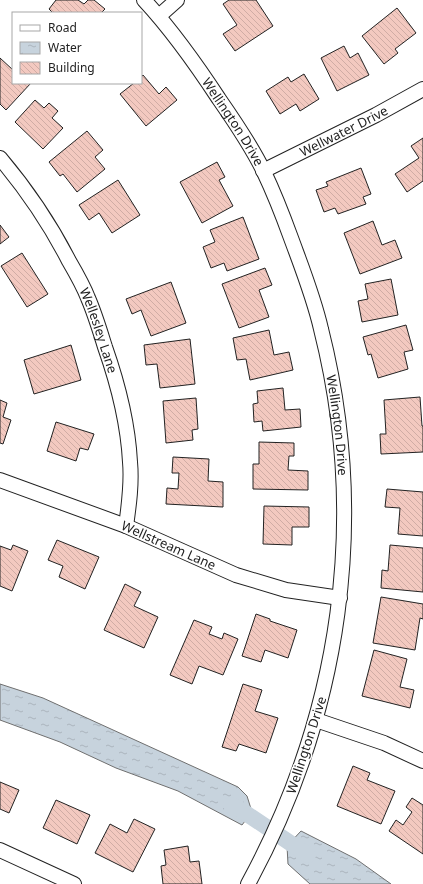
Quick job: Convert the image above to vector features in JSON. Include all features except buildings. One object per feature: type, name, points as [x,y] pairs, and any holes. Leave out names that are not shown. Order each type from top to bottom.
[{"type":"street","name":"Wellington Drive","points":[[144,0],[159,16],[198,68],[264,171],[304,272],[321,327],[339,424],[344,482],[344,538],[340,598],[333,649],[307,751],[287,803],[248,884]]},
{"type":"street","points":[[159,16],[176,0]]},
{"type":"street","name":"Wellwater Drive","points":[[264,171],[376,115],[423,89]]},
{"type":"street","name":"Wellesley Lane","points":[[0,158],[29,194],[57,238],[80,280],[97,324],[116,381],[124,416],[128,443],[130,481],[126,526]]},
{"type":"street","name":"Wellstream Lane","points":[[0,480],[126,526],[247,579],[286,590],[340,598]]},
{"type":"street","points":[[316,720],[391,746],[423,761]]},
{"type":"street","points":[[0,850],[74,884]]},
{"type":"water","points":[[0,684],[43,698],[238,787],[247,796],[252,812],[242,825],[178,791],[116,768],[60,742],[0,720]]},
{"type":"water","points":[[301,831],[356,859],[391,884],[310,884],[288,864],[287,846]]},
{"type":"waterway","points":[[231,805],[241,810],[308,855]]}]
